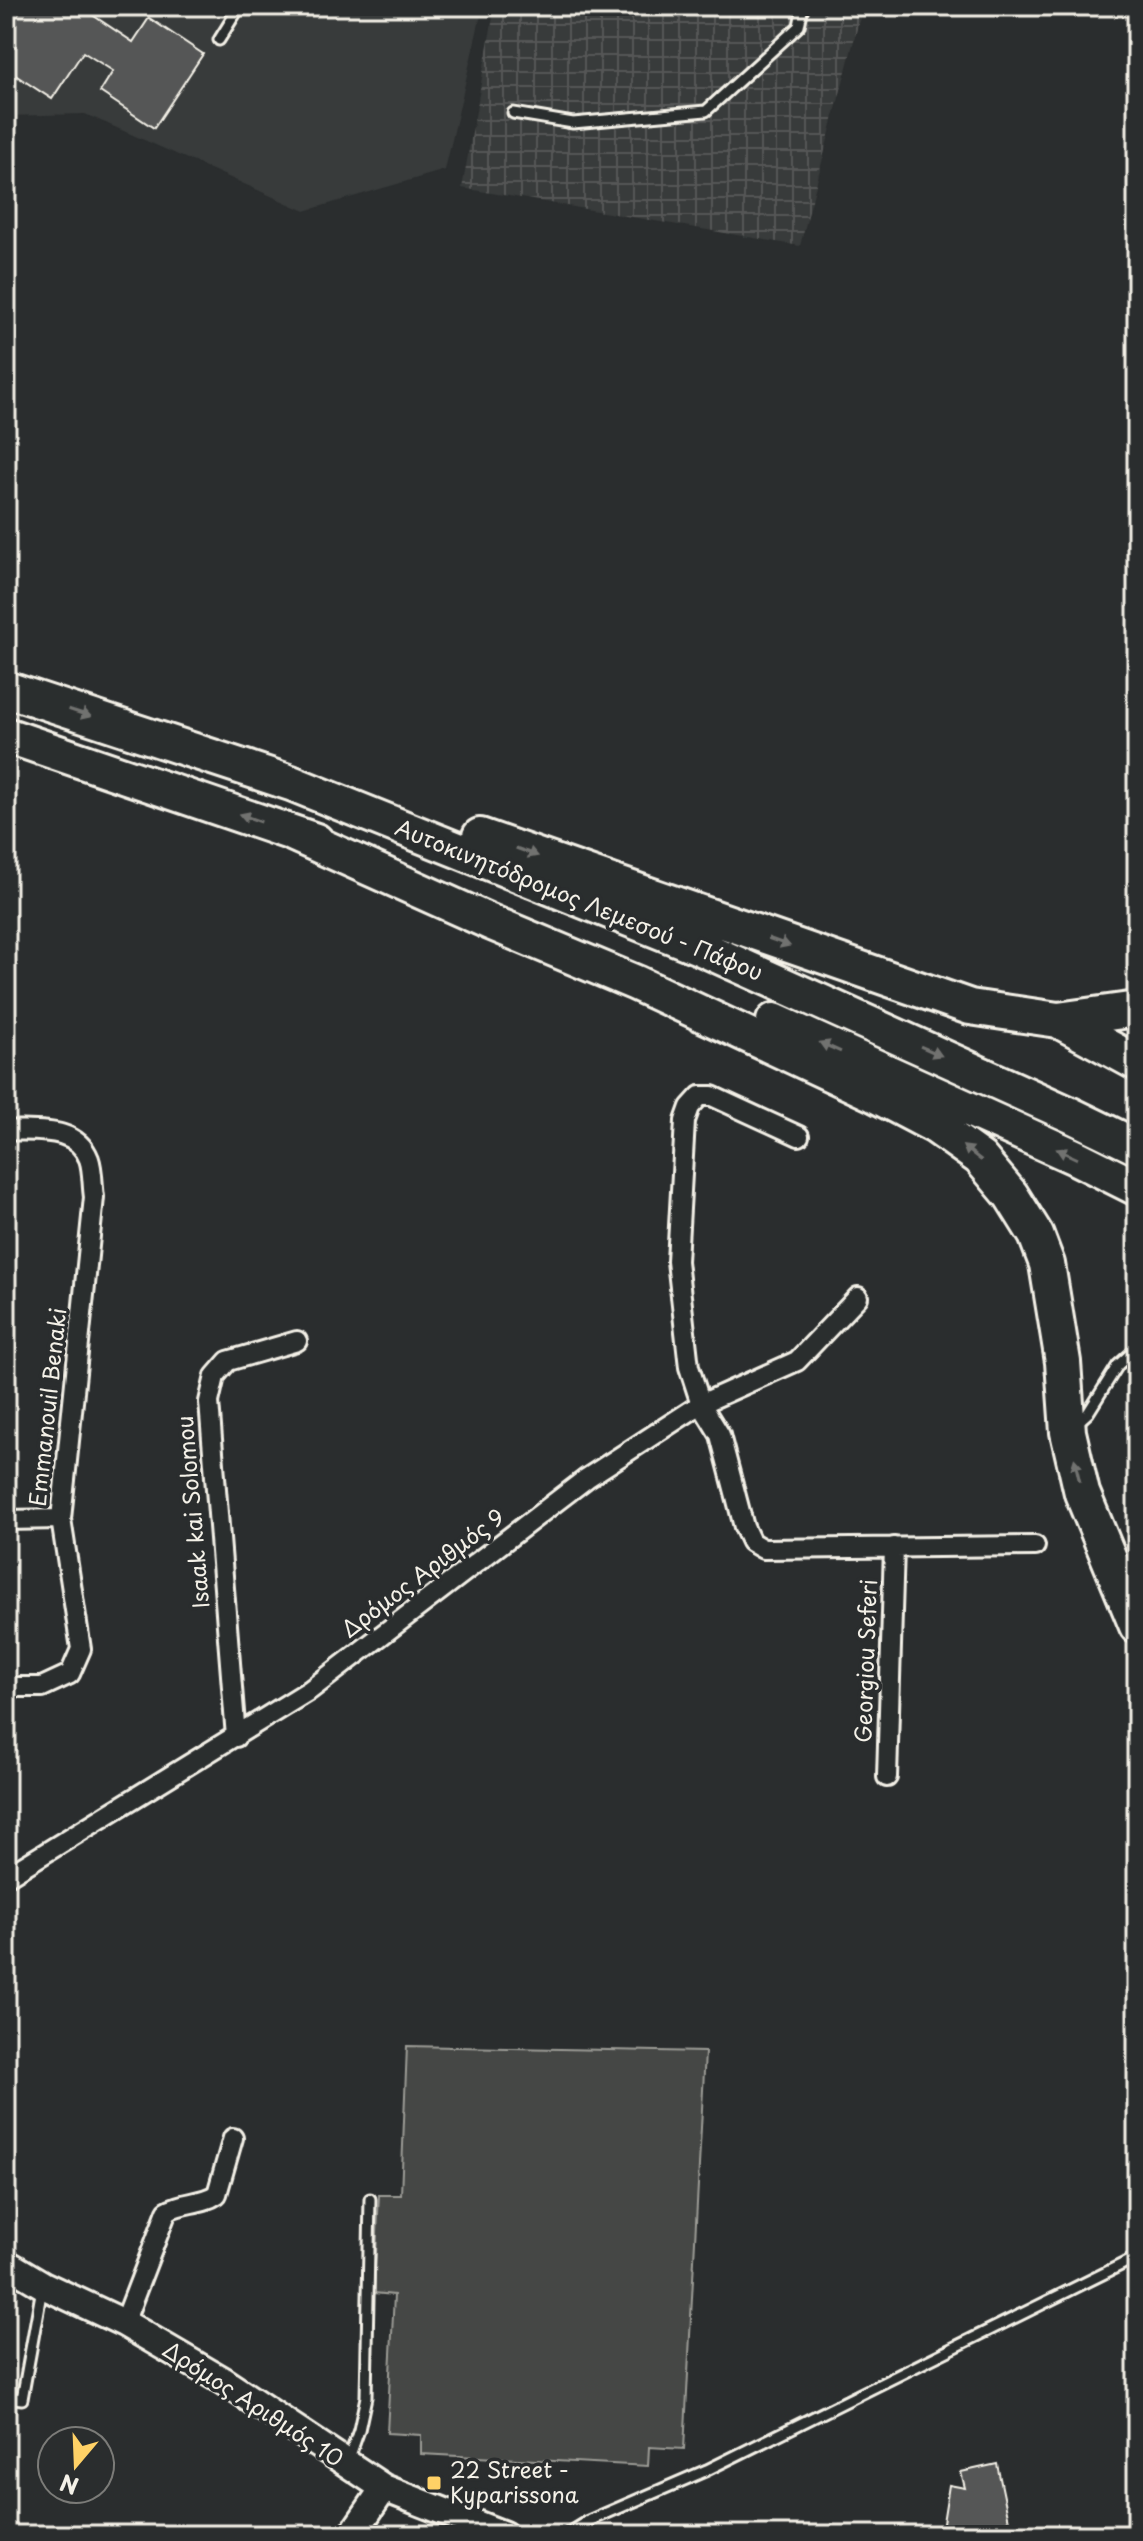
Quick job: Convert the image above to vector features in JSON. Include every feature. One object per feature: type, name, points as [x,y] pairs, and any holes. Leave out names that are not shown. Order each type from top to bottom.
[{"type":"highway","name":"Αυτοκινητόδρομος Λεμεσού - Πάφου","points":[[6,689],[291,783],[699,947],[1137,1147]]},
{"type":"highway","name":"Αυτοκινητόδρομος Λεμεσού - Πάφου","points":[[6,735],[488,902],[662,971],[1075,1157],[1137,1188]]},
{"type":"highway","points":[[291,783],[489,839],[970,1007],[1058,1020],[1137,1009]]},
{"type":"highway","points":[[294,834],[636,983],[872,1093],[935,1126],[980,1158],[1011,1195],[1036,1235],[1047,1264],[1063,1362],[1068,1432],[1082,1493],[1137,1626]]},
{"type":"highway","points":[[1058,1020],[1137,1063]]},
{"type":"street","points":[[799,1136],[712,1096],[700,1096],[690,1107],[685,1121],[677,1261],[689,1367],[701,1404],[720,1435],[744,1527],[751,1542],[763,1549],[1035,1546]]},
{"type":"street","name":"Emmanouil Benaki","points":[[6,1130],[64,1133],[80,1143],[89,1161],[94,1197],[61,1519],[81,1649],[70,1674],[42,1687],[6,1687]]},
{"type":"street","name":"Δρόμος Αριθμός 9","points":[[6,1877],[310,1690],[587,1478],[701,1404],[797,1361],[858,1297]]},
{"type":"street","name":"Isaak kai Solomou","points":[[236,1737],[209,1402],[215,1376],[228,1361],[297,1341]]},
{"type":"street","points":[[6,1520],[61,1519]]},
{"type":"street","name":"Georgiou Seferi","points":[[887,1777],[894,1547]]},
{"type":"street","points":[[124,2323],[167,2211],[178,2204],[207,2201],[217,2194],[233,2138]]},
{"type":"street","name":"Δρόμος Αριθμός 10","points":[[6,2263],[43,2285],[124,2323],[223,2381],[384,2488],[504,2535]]},
{"type":"street","points":[[352,2535],[384,2488]]},
{"type":"lane","points":[[219,40],[240,6]]},
{"type":"lane","points":[[513,113],[573,123],[706,111],[799,26],[803,6]]},
{"type":"lane","points":[[1068,1432],[1088,1413],[1118,1365],[1137,1348]]},
{"type":"lane","points":[[347,2465],[366,2397],[370,2199]]},
{"type":"lane","points":[[565,2535],[586,2522],[721,2464],[1137,2257]]},
{"type":"lane","points":[[6,2397],[22,2399],[43,2285]]},
{"type":"shaded area","points":[[6,6],[483,6],[445,170],[305,211],[85,114],[6,116]]},
{"type":"shaded area","points":[[495,6],[863,6],[800,246],[462,188]]},
{"type":"shaded area","points":[[407,2046],[705,2052],[684,2449],[649,2447],[648,2466],[421,2454],[421,2435],[387,2433],[394,2295],[374,2293],[379,2195],[401,2195]]},
{"type":"building","points":[[6,6],[79,6],[133,42],[149,18],[203,54],[154,128],[100,92],[113,71],[83,52],[52,99],[6,69]]},
{"type":"building","points":[[997,2464],[1012,2535],[941,2535],[949,2485],[965,2488],[961,2472]]},
{"type":"place","name":"22 Street - Kyparissona","points":[[434,2483]]}]
